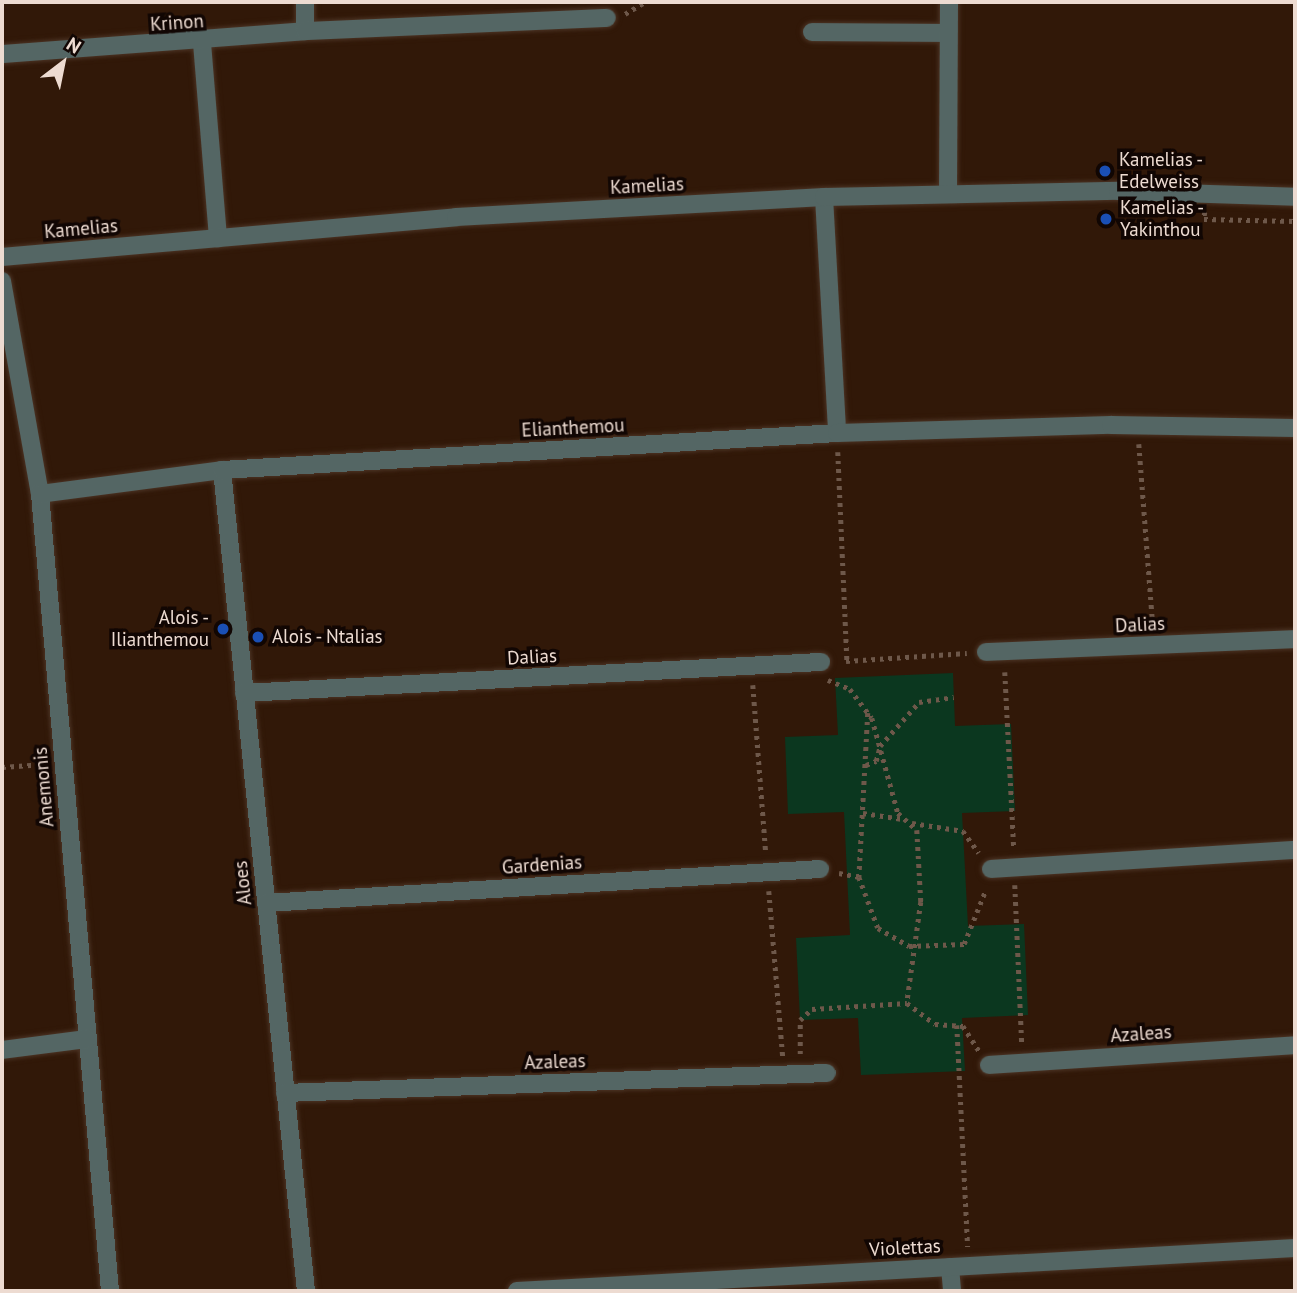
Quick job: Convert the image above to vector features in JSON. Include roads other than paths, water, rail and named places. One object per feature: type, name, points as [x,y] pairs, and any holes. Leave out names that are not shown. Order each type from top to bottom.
[{"type":"street","points":[[305,2],[305,31]]},
{"type":"street","points":[[948,194],[946,33],[949,2]]},
{"type":"street","name":"Krinon","points":[[2,54],[202,43],[305,31],[607,18]]},
{"type":"street","points":[[812,32],[946,33]]},
{"type":"street","points":[[202,43],[218,238]]},
{"type":"street","name":"Kamelias","points":[[2,257],[218,238],[824,197],[948,194],[1295,197]]},
{"type":"street","points":[[824,197],[837,433]]},
{"type":"street","name":"Anemonis","points":[[2,281],[40,494],[110,1291]]},
{"type":"street","name":"Elianthemou","points":[[40,494],[222,470],[837,433],[1111,425],[1295,428]]},
{"type":"street","name":"Aloes","points":[[222,470],[306,1291]]},
{"type":"street","name":"Dalias","points":[[986,652],[1295,639]]},
{"type":"street","name":"Dalias","points":[[244,693],[825,662]]},
{"type":"street","points":[[991,869],[1295,850]]},
{"type":"street","name":"Gardenias","points":[[266,903],[820,869]]},
{"type":"street","points":[[2,1050],[88,1039]]},
{"type":"street","name":"Azaleas","points":[[989,1065],[1295,1045]]},
{"type":"street","name":"Azaleas","points":[[285,1093],[827,1073]]},
{"type":"street","name":"Violettas","points":[[517,1291],[750,1285],[969,1265],[1295,1248]]},
{"type":"street","points":[[950,1267],[952,1291]]},
{"type":"place","name":"Kamelias - Edelweiss","points":[[1105,171]]},
{"type":"place","name":"Kamelias - Yakinthou","points":[[1106,219]]},
{"type":"place","name":"Alois - Ilianthemou","points":[[223,629]]},
{"type":"place","name":"Alois - Ntalias","points":[[258,637]]}]
